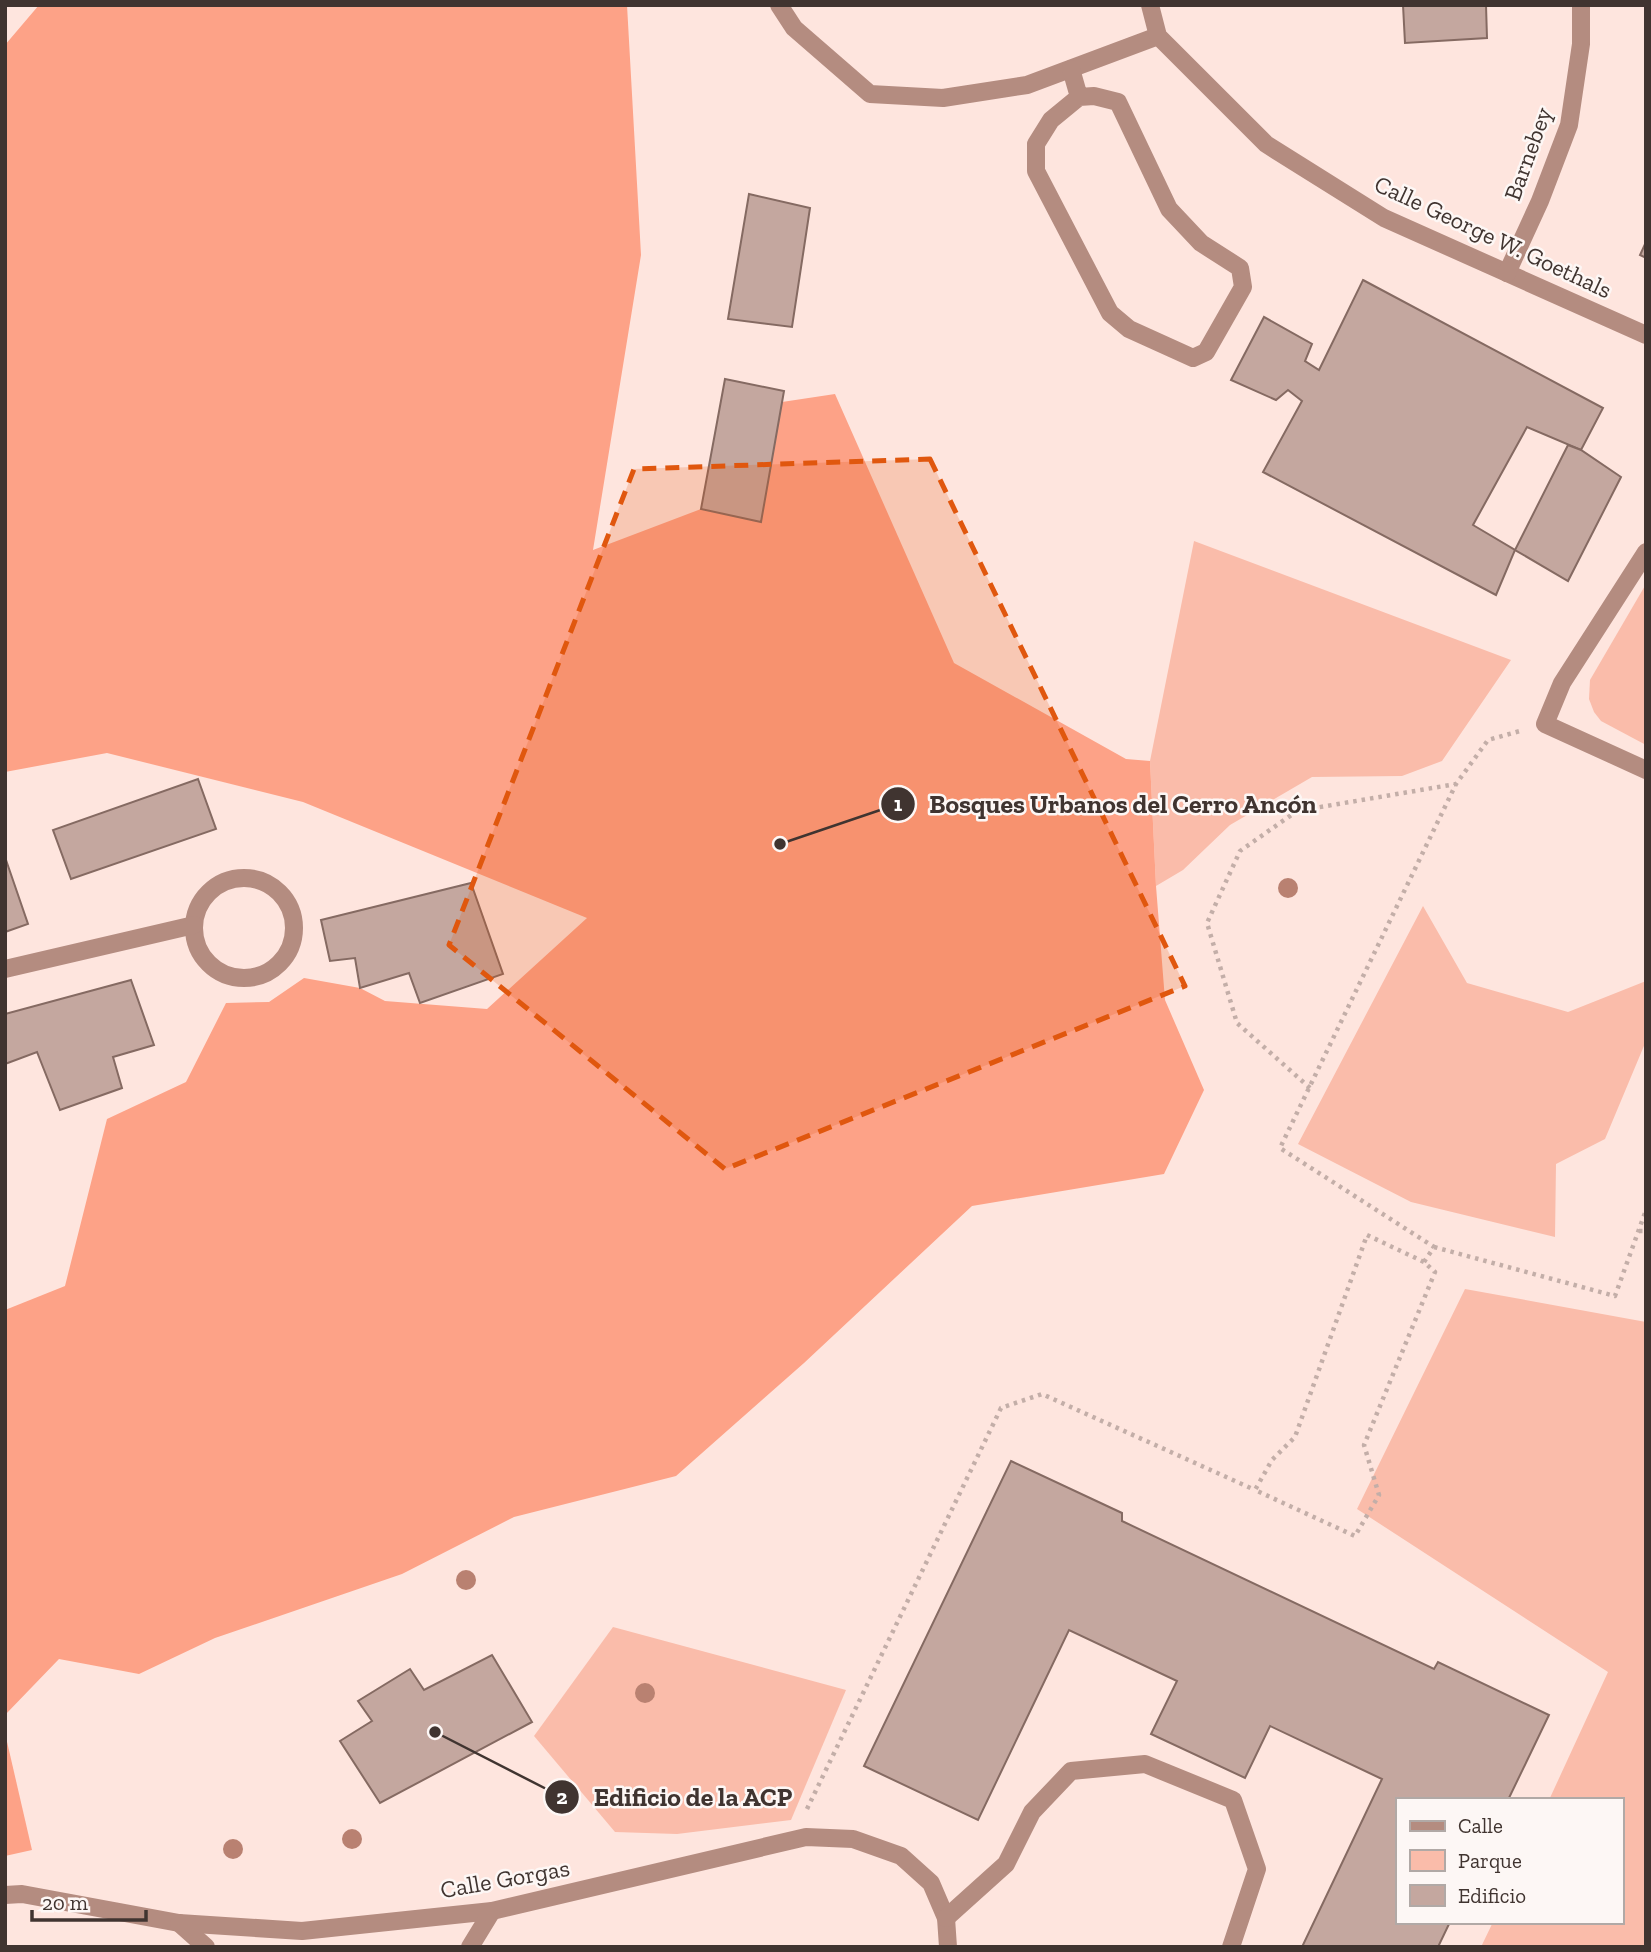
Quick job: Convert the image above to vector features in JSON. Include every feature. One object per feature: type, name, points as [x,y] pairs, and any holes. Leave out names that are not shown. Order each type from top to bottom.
[{"type":"street","points":[[779,5],[794,28],[870,94],[943,98],[1027,85],[1158,36],[1150,5]]},
{"type":"street","name":"Barnebey","points":[[1507,273],[1540,201],[1569,125],[1581,44],[1581,5]]},
{"type":"street","name":"Calle George W. Goethals","points":[[1158,36],[1266,144],[1384,218],[1646,335]]},
{"type":"street","points":[[1071,69],[1079,97]]},
{"type":"street","points":[[1094,96],[1118,102],[1169,209],[1201,243],[1240,268],[1242,287],[1206,352],[1193,358],[1129,329],[1110,313],[1036,171],[1036,144],[1051,120],[1079,97],[1094,96]]},
{"type":"street","points":[[1646,552],[1562,683],[1545,724],[1646,770]]},
{"type":"street","points":[[247,877],[267,883],[282,894],[292,911],[295,931],[289,950],[277,965],[260,975],[241,978],[222,973],[206,961],[197,944],[194,925],[198,905],[211,890],[228,880],[247,877]]},
{"type":"street","points":[[5,968],[194,925]]},
{"type":"street","points":[[946,1918],[1006,1864],[1032,1812],[1071,1771],[1145,1764],[1233,1800],[1257,1869],[1231,1947]]},
{"type":"street","name":"Calle Gorgas","points":[[5,1895],[22,1894],[179,1923],[302,1931],[492,1911],[806,1837],[853,1839],[901,1856],[931,1883],[946,1918],[948,1947]]},
{"type":"street","points":[[470,1947],[492,1911]]},
{"type":"street","points":[[179,1923],[206,1947]]},
{"type":"path","points":[[1545,724],[1488,740],[1456,784],[1280,1148],[1434,1247],[1615,1296],[1646,1210]]},
{"type":"path","points":[[1310,1088],[1237,1023],[1210,935],[1207,923],[1240,850],[1297,811],[1456,784]]},
{"type":"path","points":[[1639,1231],[1646,1231]]},
{"type":"path","points":[[791,1841],[1001,1408],[1042,1394],[1355,1536],[1379,1494],[1364,1445],[1435,1272],[1424,1262],[1367,1235],[1295,1437],[1272,1460],[1255,1490]]},
{"type":"path","points":[[1424,1262],[1434,1247]]},
{"type":"highlighted area","points":[[930,459],[1185,986],[725,1169],[449,945],[634,469]]},
{"type":"green space","points":[[1194,541],[1511,660],[1442,761],[1402,776],[1312,777],[1230,825],[1183,870],[1156,886],[1150,761]]},
{"type":"green space","points":[[1646,584],[1646,745],[1601,721],[1589,699],[1590,680]]},
{"type":"green space","points":[[1423,906],[1467,983],[1568,1012],[1646,981],[1646,1041],[1605,1139],[1556,1164],[1555,1237],[1411,1202],[1298,1144]]},
{"type":"green space","points":[[1465,1289],[1646,1322],[1646,1947],[1481,1947],[1492,1924],[1623,1924],[1623,1798],[1550,1798],[1608,1672],[1357,1509]]},
{"type":"green space","points":[[613,1627],[846,1690],[791,1820],[677,1834],[615,1832],[534,1736]]},
{"type":"shaded area","points":[[39,5],[627,5],[641,255],[593,550],[701,509],[761,521],[782,402],[835,394],[954,663],[1126,759],[1150,761],[1165,1000],[1204,1090],[1164,1174],[972,1206],[804,1363],[676,1476],[514,1517],[402,1574],[215,1638],[139,1674],[59,1659],[5,1715],[5,1310],[65,1286],[107,1119],[186,1082],[226,1003],[269,1002],[304,978],[360,988],[385,1001],[487,1009],[587,918],[303,802],[107,753],[5,772],[5,45]]},
{"type":"shaded area","points":[[5,1733],[32,1850],[5,1856]]},
{"type":"building","points":[[1403,5],[1486,5],[1487,38],[1405,43]]},
{"type":"building","points":[[749,194],[810,208],[792,327],[728,319]]},
{"type":"building","points":[[1646,242],[1646,258],[1640,255]]},
{"type":"building","points":[[1363,280],[1603,408],[1581,450],[1527,427],[1473,525],[1515,550],[1496,595],[1263,472],[1302,401],[1288,390],[1276,400],[1231,380],[1264,317],[1312,344],[1305,361],[1319,370]]},
{"type":"building","points":[[725,379],[784,391],[761,522],[701,509]]},
{"type":"building","points":[[1568,445],[1581,450],[1621,477],[1568,581],[1515,550]]},
{"type":"building","points":[[198,779],[216,829],[71,879],[53,830]]},
{"type":"building","points":[[5,857],[28,924],[5,932]]},
{"type":"building","points":[[471,883],[503,974],[420,1003],[409,973],[360,988],[355,958],[330,961],[321,920]]},
{"type":"building","points":[[131,980],[154,1045],[113,1057],[122,1088],[60,1110],[37,1052],[5,1064],[5,1014]]},
{"type":"building","points":[[1011,1461],[1122,1513],[1122,1521],[1434,1669],[1438,1662],[1549,1715],[1509,1798],[1396,1798],[1396,1924],[1449,1924],[1438,1947],[1302,1947],[1382,1779],[1270,1726],[1245,1778],[1151,1734],[1177,1681],[1069,1630],[978,1820],[864,1766]]},
{"type":"building","points":[[492,1655],[532,1722],[380,1803],[340,1741],[372,1721],[358,1701],[410,1669],[424,1690]]},
{"type":"place","name":"Bosques Urbanos del Cerro Ancón","points":[[780,844]]},
{"type":"place","name":"Edificio de la ACP","points":[[435,1732]]}]
